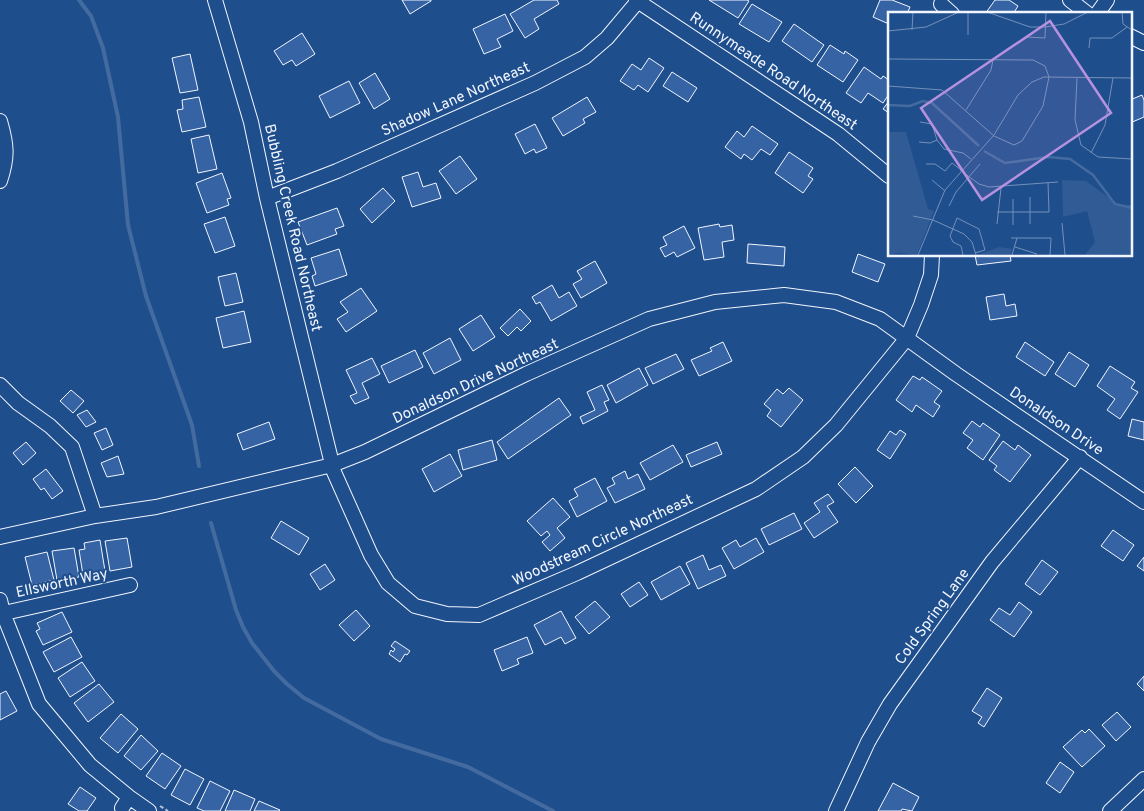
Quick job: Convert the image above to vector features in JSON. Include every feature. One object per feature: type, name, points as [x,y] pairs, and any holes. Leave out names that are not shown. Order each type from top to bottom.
[{"type":"street","name":"Bubbling Creek Road Northeast","points":[[215,0],[251,122],[267,198],[332,465]]},
{"type":"street","points":[[1070,0],[1085,12]]},
{"type":"street","points":[[1098,12],[1107,0]]},
{"type":"street","name":"Shadow Lane Northeast","points":[[267,198],[337,170],[535,83],[585,57],[607,38],[637,1]]},
{"type":"street","name":"Runnymeade Road Northeast","points":[[637,1],[838,134],[882,168],[888,175]]},
{"type":"street","points":[[941,4],[950,12]]},
{"type":"street","points":[[1132,37],[1144,43]]},
{"type":"street","points":[[0,121],[6,142],[7,158],[0,181]]},
{"type":"street","points":[[907,338],[922,305],[931,275],[932,256]]},
{"type":"street","name":"Donaldson Drive Northeast","points":[[0,537],[94,516],[156,507],[332,465],[365,452],[526,374],[649,320],[715,302],[784,295],[836,302],[880,319],[949,368]]},
{"type":"street","name":"Woodstream Circle Northeast","points":[[332,465],[371,555],[388,583],[415,606],[447,614],[479,615],[577,573],[756,489],[803,457],[836,425],[907,338]]},
{"type":"street","name":"Donaldson Drive","points":[[949,368],[1144,502]]},
{"type":"street","points":[[0,385],[18,403],[50,426],[72,447],[94,516]]},
{"type":"street","name":"Cold Spring Lane","points":[[836,811],[868,742],[890,704],[992,562],[1080,458]]},
{"type":"street","name":"Ellsworth Way","points":[[1,609],[130,585]]},
{"type":"street","points":[[1,609],[39,704],[90,764],[126,802],[149,811]]},
{"type":"street","points":[[1110,811],[1144,779]]},
{"type":"building","points":[[402,0],[431,0],[431,1],[410,14]]},
{"type":"building","points":[[534,0],[557,0],[559,4],[534,19],[539,29],[525,38],[510,14]]},
{"type":"building","points":[[709,0],[747,0],[749,1],[738,18]]},
{"type":"building","points":[[880,0],[892,0],[910,7],[908,12],[888,12],[888,24],[873,17]]},
{"type":"building","points":[[995,0],[1009,0],[1018,6],[1014,12],[986,12]]},
{"type":"building","points":[[752,4],[782,22],[769,42],[739,24]]},
{"type":"building","points":[[505,14],[513,31],[497,39],[501,47],[484,54],[473,29]]},
{"type":"building","points":[[794,24],[824,45],[812,62],[782,41]]},
{"type":"building","points":[[302,33],[315,54],[296,66],[292,60],[283,65],[274,51]]},
{"type":"building","points":[[830,45],[844,54],[845,51],[858,60],[843,82],[817,65]]},
{"type":"building","points":[[190,54],[198,90],[180,93],[172,58]]},
{"type":"building","points":[[649,58],[664,68],[648,92],[638,85],[634,90],[620,81],[632,64],[641,70]]},
{"type":"building","points":[[864,67],[881,79],[883,76],[888,79],[888,96],[883,103],[868,93],[861,103],[846,93]]},
{"type":"building","points":[[672,72],[697,88],[688,102],[663,86]]},
{"type":"building","points":[[375,73],[390,99],[374,109],[359,83]]},
{"type":"building","points":[[349,81],[360,103],[330,118],[319,96]]},
{"type":"building","points":[[1142,95],[1144,100],[1144,117],[1132,122],[1132,99]]},
{"type":"building","points":[[199,97],[206,127],[182,132],[177,110],[183,109],[182,100]]},
{"type":"building","points":[[587,97],[596,112],[583,119],[585,123],[563,136],[552,118]]},
{"type":"building","points":[[888,102],[888,112],[883,109]]},
{"type":"building","points":[[535,124],[547,148],[536,153],[534,149],[525,154],[515,134]]},
{"type":"building","points":[[752,126],[778,144],[770,155],[761,149],[752,160],[744,154],[741,159],[725,147],[737,131],[744,137]]},
{"type":"building","points":[[209,135],[217,169],[198,173],[191,139]]},
{"type":"building","points":[[789,152],[813,168],[808,176],[813,179],[803,193],[775,173]]},
{"type":"building","points":[[460,156],[477,179],[456,194],[439,171]]},
{"type":"building","points":[[418,172],[423,187],[436,183],[441,198],[412,207],[402,177]]},
{"type":"building","points":[[222,173],[231,198],[227,199],[229,205],[207,213],[196,183]]},
{"type":"building","points":[[383,188],[395,201],[372,223],[360,209]]},
{"type":"building","points":[[337,208],[344,226],[335,229],[337,234],[307,245],[298,222]]},
{"type":"building","points":[[225,217],[235,246],[215,253],[204,224]]},
{"type":"building","points":[[719,224],[720,227],[732,225],[734,240],[722,242],[724,257],[704,260],[698,228]]},
{"type":"building","points":[[684,226],[695,248],[677,257],[674,252],[665,257],[660,248],[667,245],[663,237]]},
{"type":"building","points":[[748,244],[785,247],[784,266],[747,263]]},
{"type":"building","points":[[339,249],[347,275],[315,286],[312,276],[316,274],[311,258]]},
{"type":"building","points":[[858,254],[885,264],[878,282],[852,272]]},
{"type":"building","points":[[975,256],[1010,256],[1011,261],[977,265]]},
{"type":"building","points":[[595,261],[607,283],[581,298],[573,284],[582,279],[577,271]]},
{"type":"building","points":[[236,273],[243,302],[225,306],[218,277]]},
{"type":"building","points":[[552,285],[559,298],[569,292],[577,306],[551,321],[540,302],[536,304],[532,297]]},
{"type":"building","points":[[361,288],[377,311],[346,332],[337,319],[348,312],[340,302]]},
{"type":"building","points":[[1004,294],[1006,306],[1015,304],[1017,316],[990,320],[986,297]]},
{"type":"building","points":[[520,309],[531,321],[521,331],[517,327],[508,336],[500,328]]},
{"type":"building","points":[[244,311],[251,342],[223,348],[216,318]]},
{"type":"building","points":[[481,315],[495,337],[473,351],[459,329]]},
{"type":"building","points":[[450,338],[461,360],[434,374],[423,353]]},
{"type":"building","points":[[723,342],[732,361],[699,376],[691,360],[712,351],[710,348]]},
{"type":"building","points":[[1025,342],[1054,362],[1045,376],[1016,357]]},
{"type":"building","points":[[415,350],[423,367],[389,383],[381,366]]},
{"type":"building","points":[[1069,352],[1089,365],[1075,387],[1055,374]]},
{"type":"building","points":[[676,354],[684,369],[653,384],[645,368]]},
{"type":"building","points":[[372,358],[380,374],[362,383],[369,398],[355,404],[350,396],[357,393],[346,370]]},
{"type":"building","points":[[1110,366],[1135,382],[1131,388],[1138,392],[1120,419],[1107,410],[1115,399],[1097,386]]},
{"type":"building","points":[[639,368],[648,385],[616,403],[607,385]]},
{"type":"building","points":[[913,376],[920,380],[922,377],[942,391],[934,402],[940,406],[933,417],[916,405],[912,412],[896,400]]},
{"type":"building","points":[[602,385],[609,400],[604,402],[608,411],[583,424],[580,417],[595,410],[587,392]]},
{"type":"building","points":[[789,388],[803,400],[781,427],[767,416],[771,410],[764,404],[777,389],[783,394]]},
{"type":"building","points":[[71,390],[84,401],[73,413],[60,401]]},
{"type":"building","points":[[559,398],[571,415],[508,459],[497,442]]},
{"type":"building","points":[[87,410],[96,422],[86,427],[77,415]]},
{"type":"building","points":[[1132,419],[1144,422],[1144,440],[1128,436]]},
{"type":"building","points":[[972,421],[980,427],[983,423],[1000,435],[983,460],[967,448],[973,440],[963,433]]},
{"type":"building","points":[[269,422],[275,439],[243,450],[237,434]]},
{"type":"building","points":[[106,428],[113,445],[102,450],[94,433]]},
{"type":"building","points":[[900,430],[906,434],[890,459],[877,450],[890,431],[896,435]]},
{"type":"building","points":[[492,440],[497,460],[463,470],[458,450]]},
{"type":"building","points":[[1003,441],[1015,450],[1018,445],[1031,455],[1010,482],[994,470],[997,466],[989,460]]},
{"type":"building","points":[[26,442],[36,453],[23,465],[13,453]]},
{"type":"building","points":[[717,442],[722,454],[691,467],[686,455]]},
{"type":"building","points":[[673,445],[683,462],[650,480],[640,463]]},
{"type":"building","points":[[450,454],[462,476],[434,492],[422,469]]},
{"type":"building","points":[[118,456],[124,474],[107,477],[101,463]]},
{"type":"building","points":[[855,467],[873,486],[856,503],[838,484]]},
{"type":"building","points":[[46,469],[63,491],[52,499],[44,488],[41,490],[33,479]]},
{"type":"building","points":[[625,471],[628,479],[638,474],[645,489],[615,503],[607,488],[615,484],[612,478]]},
{"type":"building","points":[[595,478],[607,501],[577,517],[569,501],[578,496],[574,489]]},
{"type":"building","points":[[828,494],[834,502],[827,506],[838,522],[814,538],[804,523],[820,512],[814,503]]},
{"type":"building","points":[[553,498],[570,517],[557,528],[565,538],[550,551],[542,542],[550,535],[547,531],[541,536],[527,521]]},
{"type":"building","points":[[794,513],[802,529],[769,545],[761,529]]},
{"type":"building","points":[[281,521],[309,538],[299,555],[271,538]]},
{"type":"building","points":[[1113,530],[1134,545],[1123,561],[1101,546]]},
{"type":"building","points":[[127,538],[132,567],[110,571],[105,541]]},
{"type":"building","points":[[756,538],[764,552],[734,569],[722,548],[736,540],[740,547]]},
{"type":"building","points":[[100,540],[105,571],[83,575],[79,550],[85,549],[84,543]]},
{"type":"building","points":[[74,548],[79,577],[57,580],[52,551]]},
{"type":"building","points":[[47,552],[54,580],[32,585],[25,557]]},
{"type":"building","points":[[703,555],[709,570],[721,565],[726,576],[698,589],[686,563]]},
{"type":"building","points":[[1144,557],[1144,571],[1137,566]]},
{"type":"building","points":[[1042,560],[1058,572],[1040,595],[1025,584]]},
{"type":"building","points":[[325,564],[335,580],[320,590],[310,574]]},
{"type":"building","points":[[680,566],[690,584],[661,600],[651,582]]},
{"type":"building","points":[[639,582],[648,595],[630,607],[621,594]]},
{"type":"building","points":[[595,601],[610,617],[589,634],[575,617]]},
{"type":"building","points":[[1019,602],[1032,612],[1014,637],[990,620],[999,608],[1010,615]]},
{"type":"building","points":[[356,610],[370,626],[354,641],[339,625]]},
{"type":"building","points":[[561,611],[576,638],[565,644],[561,637],[545,645],[534,625]]},
{"type":"building","points":[[62,612],[72,632],[43,645],[36,631],[40,629],[37,623]]},
{"type":"building","points":[[71,637],[82,657],[54,672],[43,652]]},
{"type":"building","points":[[527,637],[533,653],[517,659],[519,664],[502,671],[494,650]]},
{"type":"building","points":[[395,641],[410,651],[407,655],[405,654],[400,662],[389,654],[391,650],[393,652],[395,649],[391,646]]},
{"type":"building","points":[[82,662],[95,681],[70,697],[58,678]]},
{"type":"building","points":[[1144,676],[1144,691],[1137,684]]},
{"type":"building","points":[[99,684],[114,702],[88,722],[74,703]]},
{"type":"building","points":[[987,688],[1002,698],[984,727],[978,723],[982,717],[972,711]]},
{"type":"building","points":[[6,691],[17,711],[0,720],[0,694]]},
{"type":"building","points":[[1117,712],[1131,727],[1116,741],[1102,725]]},
{"type":"building","points":[[121,714],[138,729],[118,753],[100,738]]},
{"type":"building","points":[[1089,729],[1105,746],[1082,767],[1063,747],[1082,730],[1085,733]]},
{"type":"building","points":[[141,735],[158,751],[141,770],[124,756]]},
{"type":"building","points":[[162,753],[181,766],[165,789],[146,776]]},
{"type":"building","points":[[1060,762],[1074,772],[1060,793],[1046,783]]},
{"type":"building","points":[[185,769],[204,779],[190,805],[171,795]]},
{"type":"building","points":[[210,781],[230,791],[220,811],[204,811],[197,808]]},
{"type":"building","points":[[893,783],[919,797],[912,811],[902,809],[901,811],[878,811]]},
{"type":"building","points":[[80,787],[96,798],[87,811],[79,811],[68,804]]},
{"type":"building","points":[[234,790],[255,799],[250,811],[225,811]]},
{"type":"building","points":[[259,801],[280,810],[254,811]]},
{"type":"waterway","points":[[79,0],[91,16],[103,48],[118,117],[128,225],[146,296],[192,425],[199,466]]},
{"type":"waterway","points":[[211,523],[236,610],[243,627],[252,643],[287,684],[304,698],[381,739],[468,767],[553,811]]}]
